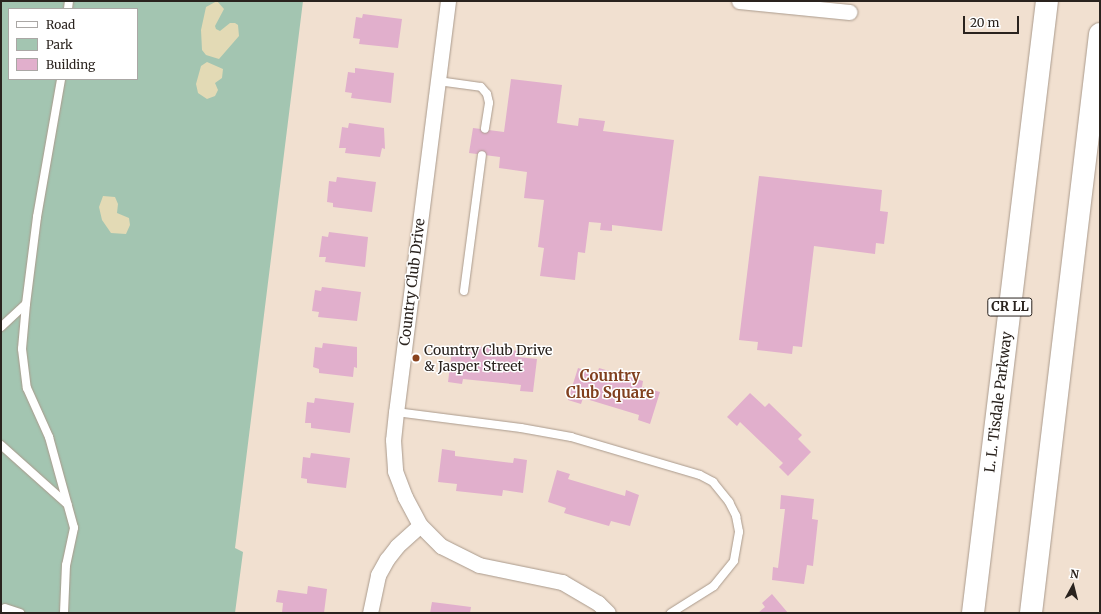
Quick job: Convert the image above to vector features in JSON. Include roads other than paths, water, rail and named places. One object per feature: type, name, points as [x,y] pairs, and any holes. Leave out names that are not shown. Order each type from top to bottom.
[{"type":"highway","name":"L. L. Tisdale Parkway","points":[[973,613],[1047,1]]},
{"type":"highway","points":[[1031,613],[1100,34]]},
{"type":"street","name":"Country Club Drive","points":[[448,1],[396,412],[393,440],[394,471],[404,497],[420,525],[441,546],[471,562],[562,582],[581,592],[608,613]]},
{"type":"street","points":[[740,1],[849,12]]},
{"type":"street","points":[[370,613],[378,575],[387,559],[396,546],[420,525]]},
{"type":"lane","points":[[61,80],[37,217],[22,349],[27,388],[49,437],[74,528],[66,566],[64,613]]},
{"type":"lane","points":[[438,81],[473,86],[484,91],[489,103],[485,129]]},
{"type":"lane","points":[[464,291],[482,154]]},
{"type":"lane","points":[[1,327],[26,304]]},
{"type":"lane","points":[[396,412],[521,428],[571,437],[700,475],[713,482],[729,502],[736,516],[739,532],[734,561],[714,586],[671,613]]},
{"type":"lane","points":[[1,445],[67,504]]},
{"type":"lane","points":[[3,613],[5,608],[20,613]]},
{"type":"place","name":"Country Club Drive & Jasper Street","points":[[416,358]]},
{"type":"district","name":"Country Club Square","points":[[610,384]]}]
